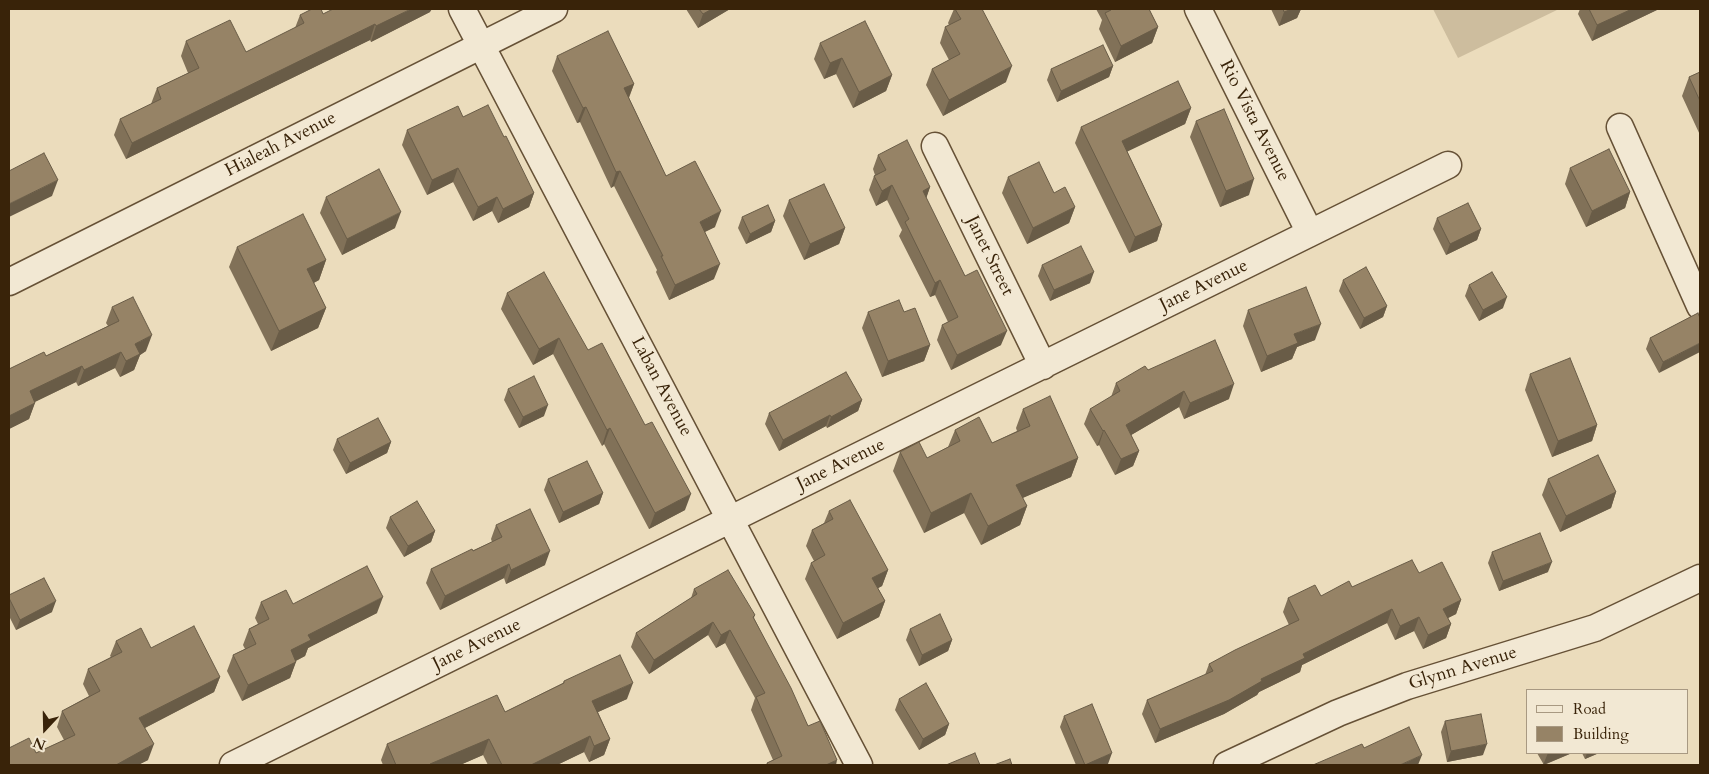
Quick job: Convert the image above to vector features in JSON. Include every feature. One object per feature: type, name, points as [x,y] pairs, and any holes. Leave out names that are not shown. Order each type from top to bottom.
[{"type":"street","name":"Laban Avenue","points":[[462,9],[859,765]]},
{"type":"street","name":"Hialeah Avenue","points":[[9,282],[554,9]]},
{"type":"street","name":"Rio Vista Avenue","points":[[1198,9],[1310,233]]},
{"type":"street","points":[[1620,127],[1700,306]]},
{"type":"street","name":"Janet Street","points":[[935,146],[1043,366]]},
{"type":"street","name":"Jane Avenue","points":[[233,765],[1448,165]]},
{"type":"street","name":"Glynn Avenue","points":[[1228,765],[1338,713],[1407,686],[1595,628],[1700,578]]},
{"type":"shaded area","points":[[1433,9],[1559,9],[1458,58]]},
{"type":"building","points":[[312,9],[321,9],[323,14],[333,9],[411,9],[376,26],[375,24],[132,143],[120,119],[161,99],[157,88],[199,68],[186,41],[230,20],[246,52],[304,23],[300,15]]},
{"type":"building","points":[[699,9],[712,9],[703,14]]},
{"type":"building","points":[[955,9],[982,9],[1012,66],[949,100],[932,69],[960,54],[945,27],[961,19]]},
{"type":"building","points":[[1110,9],[1149,9],[1158,27],[1121,46],[1105,13]]},
{"type":"building","points":[[1589,9],[1632,9],[1597,25]]},
{"type":"building","points":[[865,21],[892,75],[859,92],[842,58],[830,63],[820,43]]},
{"type":"building","points":[[608,31],[634,84],[624,88],[666,176],[695,161],[721,211],[700,222],[720,264],[675,285],[661,256],[663,256],[620,171],[616,172],[586,107],[583,108],[557,56]]},
{"type":"building","points":[[1103,45],[1113,66],[1061,91],[1051,69]]},
{"type":"building","points":[[1700,72],[1700,101],[1689,77]]},
{"type":"building","points":[[1178,81],[1191,108],[1122,141],[1162,225],[1135,237],[1081,127]]},
{"type":"building","points":[[488,105],[504,137],[506,136],[534,193],[503,209],[497,197],[478,207],[458,168],[432,180],[407,130],[458,106],[463,117]]},
{"type":"building","points":[[1224,109],[1254,179],[1226,191],[1196,121]]},
{"type":"building","points":[[907,140],[930,187],[923,191],[965,276],[977,270],[1007,331],[957,355],[942,325],[958,317],[940,280],[935,283],[905,222],[909,219],[892,185],[882,191],[874,176],[886,170],[878,155]]},
{"type":"building","points":[[1609,149],[1630,192],[1592,211],[1570,168]]},
{"type":"building","points":[[44,153],[58,180],[9,204],[9,171]]},
{"type":"building","points":[[1039,162],[1054,193],[1065,187],[1075,207],[1033,228],[1008,177]]},
{"type":"building","points":[[379,169],[401,212],[347,239],[326,197]]},
{"type":"building","points":[[824,184],[845,228],[810,244],[789,200]]},
{"type":"building","points":[[1468,203],[1481,229],[1450,244],[1437,218]]},
{"type":"building","points":[[768,205],[775,221],[750,234],[742,217]]},
{"type":"building","points":[[303,214],[326,260],[307,269],[326,308],[279,331],[237,247]]},
{"type":"building","points":[[1081,246],[1094,272],[1054,290],[1042,265]]},
{"type":"building","points":[[1366,267],[1387,306],[1364,318],[1343,280]]},
{"type":"building","points":[[544,272],[588,350],[602,343],[645,425],[652,422],[691,494],[655,513],[610,428],[607,430],[559,338],[539,349],[507,293]]},
{"type":"building","points":[[1492,272],[1507,297],[1483,310],[1469,285]]},
{"type":"building","points":[[1306,287],[1321,324],[1294,334],[1298,343],[1267,356],[1248,310]]},
{"type":"building","points":[[133,297],[152,335],[135,344],[140,354],[126,361],[121,352],[84,370],[82,366],[30,391],[35,403],[9,416],[9,369],[44,352],[46,356],[119,321],[112,307]]},
{"type":"building","points":[[899,300],[904,312],[915,308],[930,345],[888,361],[868,312]]},
{"type":"building","points":[[1698,313],[1700,318],[1700,343],[1663,362],[1650,338]]},
{"type":"building","points":[[1215,340],[1234,384],[1190,403],[1184,391],[1126,425],[1139,451],[1121,459],[1090,409],[1120,391],[1116,383],[1145,366],[1148,370]]},
{"type":"building","points":[[1570,358],[1597,425],[1558,441],[1530,374]]},
{"type":"building","points":[[846,372],[862,400],[783,440],[769,413]]},
{"type":"building","points":[[534,376],[548,405],[523,417],[508,389]]},
{"type":"building","points":[[1050,396],[1078,458],[1016,485],[1027,506],[988,526],[971,493],[931,513],[900,452],[919,442],[927,458],[960,441],[955,430],[979,417],[992,443],[1030,426],[1023,409]]},
{"type":"building","points":[[378,418],[391,442],[350,463],[337,439]]},
{"type":"building","points":[[1598,455],[1616,492],[1566,516],[1548,479]]},
{"type":"building","points":[[587,461],[603,493],[563,512],[548,479]]},
{"type":"building","points":[[850,500],[888,570],[872,578],[885,601],[843,623],[811,563],[825,555],[812,530],[833,519],[829,511]]},
{"type":"building","points":[[417,501],[435,531],[408,546],[390,517]]},
{"type":"building","points":[[530,509],[550,551],[511,570],[509,564],[445,596],[431,569],[502,537],[496,525]]},
{"type":"building","points":[[1540,533],[1552,562],[1503,581],[1492,552]]},
{"type":"building","points":[[1412,560],[1419,573],[1442,562],[1461,600],[1443,609],[1451,624],[1428,635],[1419,617],[1400,626],[1392,609],[1303,654],[1305,658],[1261,679],[1262,681],[1229,700],[1160,729],[1147,700],[1213,671],[1209,664],[1299,620],[1288,598],[1315,585],[1321,596],[1349,581],[1352,587]]},
{"type":"building","points":[[367,566],[383,597],[308,635],[311,640],[291,650],[296,662],[248,685],[233,655],[256,644],[249,629],[269,619],[261,602],[286,590],[293,604]]},
{"type":"building","points":[[728,570],[755,615],[753,617],[791,688],[808,726],[820,721],[837,760],[826,765],[768,765],[767,763],[782,756],[756,697],[765,693],[730,630],[721,635],[713,622],[654,660],[636,633],[697,594],[694,589]]},
{"type":"building","points":[[44,578],[56,601],[20,620],[9,595]]},
{"type":"building","points":[[940,614],[952,640],[922,655],[910,629]]},
{"type":"building","points":[[194,626],[220,677],[139,718],[154,744],[116,765],[10,765],[9,748],[29,738],[36,753],[75,735],[62,711],[100,691],[88,669],[122,652],[116,641],[141,628],[151,648]]},
{"type":"building","points":[[620,655],[633,683],[592,701],[610,739],[594,746],[590,736],[531,765],[502,765],[489,739],[431,765],[396,765],[387,744],[497,695],[505,712],[564,683],[564,681]]},
{"type":"building","points":[[926,683],[949,724],[923,739],[899,699]]},
{"type":"building","points":[[1092,704],[1112,753],[1085,765],[1064,716]]},
{"type":"building","points":[[1481,714],[1487,744],[1451,751],[1445,721]]},
{"type":"building","points":[[1409,727],[1422,755],[1400,765],[1313,765],[1362,744],[1364,748]]},
{"type":"building","points":[[975,753],[980,765],[946,765]]},
{"type":"building","points":[[1010,759],[1012,765],[994,765]]}]
